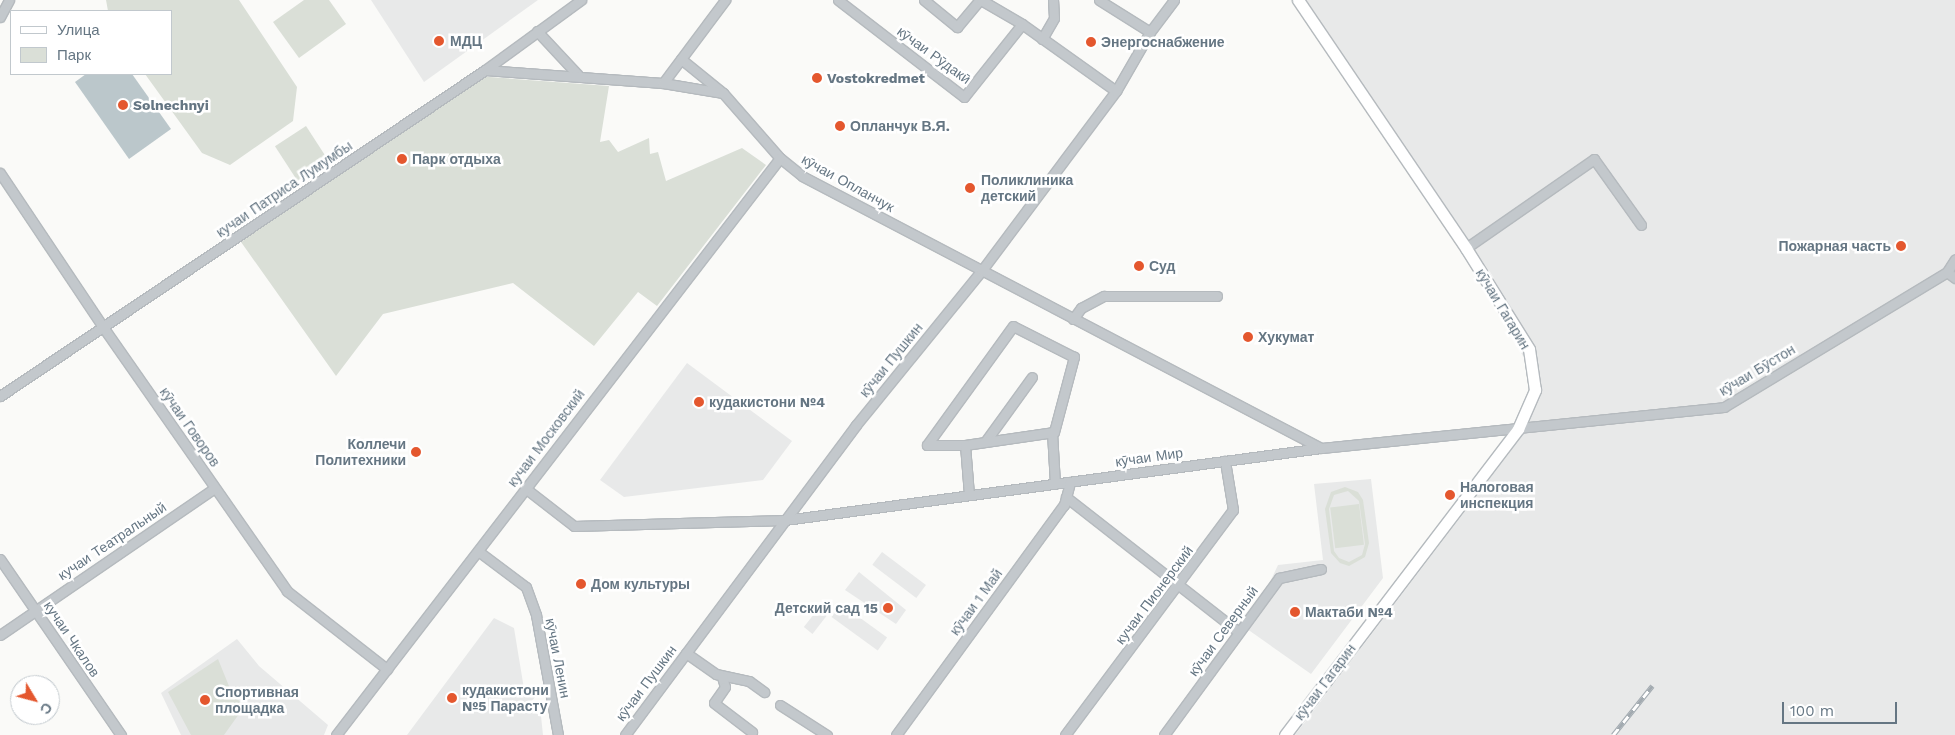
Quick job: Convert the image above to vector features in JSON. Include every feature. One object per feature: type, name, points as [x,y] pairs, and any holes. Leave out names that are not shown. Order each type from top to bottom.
[{"type":"main road","name":"кӯчаи Гагарин","points":[[1285,735],[1518,429],[1535,390],[1529,349],[1466,248],[1296,1]]},
{"type":"street","points":[[1,13],[9,0]]},
{"type":"street","name":"кучаи Патриса Лумумбы","points":[[0,396],[485,70],[581,0]]},
{"type":"street","points":[[663,83],[725,0]]},
{"type":"street","name":"кӯчаи Рӯдакӣ","points":[[838,0],[964,97],[1022,24]]},
{"type":"street","points":[[924,0],[957,27],[981,0],[1022,24],[1116,91]]},
{"type":"street","points":[[1042,39],[1054,18],[1053,0]]},
{"type":"street","points":[[1099,0],[1150,32]]},
{"type":"street","name":"кӯчаи Пушкин","points":[[625,735],[856,425],[982,270],[1116,91],[1150,32],[1174,0]]},
{"type":"street","points":[[537,32],[578,75]]},
{"type":"street","name":"кӯчаи Опланчук","points":[[681,59],[723,93],[780,158],[802,176],[1321,448]]},
{"type":"street","points":[[485,70],[578,75],[663,83],[723,93]]},
{"type":"street","name":"кучаи Московский","points":[[336,735],[780,158]]},
{"type":"street","points":[[1466,248],[1594,159],[1642,225]]},
{"type":"street","name":"кӯчаи Говоров","points":[[0,173],[103,327],[287,591],[387,669]]},
{"type":"street","points":[[1955,260],[1947,272],[1955,278]]},
{"type":"street","name":"кӯчаи Бӯстон","points":[[1518,429],[1724,407],[1947,272]]},
{"type":"street","points":[[1073,319],[1086,304],[1104,296],[1217,296]]},
{"type":"street","points":[[1052,432],[965,445],[927,445],[1014,326],[1074,357],[1054,432],[1052,432],[1055,484]]},
{"type":"street","points":[[985,442],[1032,377]]},
{"type":"street","name":"кӯчаи Мир","points":[[785,520],[1321,448],[1518,429]]},
{"type":"street","points":[[965,445],[969,495]]},
{"type":"street","name":"кучаи Пионерский","points":[[1065,735],[1179,586],[1233,510],[1225,461]]},
{"type":"street","name":"кӯчаи 1 Май","points":[[896,735],[1066,497],[1070,482]]},
{"type":"street","name":"кучаи Театральный","points":[[0,635],[215,488]]},
{"type":"street","points":[[525,488],[574,526],[785,520]]},
{"type":"street","points":[[1066,497],[1239,632]]},
{"type":"street","name":"кӯчаи Ленин","points":[[478,551],[526,587],[536,615],[558,735]]},
{"type":"street","name":"кучаи Чкалов","points":[[0,559],[121,735]]},
{"type":"street","name":"кӯчаи Северный","points":[[1164,735],[1279,578],[1321,569]]},
{"type":"street","points":[[686,653],[722,677],[750,681],[764,692]]},
{"type":"street","points":[[722,677],[725,686],[714,703],[752,732]]},
{"type":"street","points":[[780,705],[826,735]]},
{"type":"shaded area","name":"МДЦ","points":[[371,0],[538,0],[424,82]]},
{"type":"shaded area","points":[[1292,0],[1955,0],[1955,735],[1295,735],[1510,452],[1536,400],[1527,363],[1476,274]]},
{"type":"shaded area","name":"Solnechnyi","points":[[85,75],[133,75],[171,129],[129,159],[75,82]]},
{"type":"shaded area","name":"кудакистони №4","points":[[687,363],[792,441],[763,480],[624,497],[600,480]]},
{"type":"shaded area","points":[[1371,479],[1383,578],[1311,674],[1240,624],[1269,584],[1278,565],[1323,560],[1314,484]]},
{"type":"shaded area","points":[[882,552],[926,585],[916,598],[872,565]]},
{"type":"shaded area","points":[[859,572],[906,610],[896,624],[845,590]]},
{"type":"shaded area","points":[[841,604],[887,638],[878,650],[832,617]]},
{"type":"shaded area","points":[[818,609],[827,616],[813,634],[804,627]]},
{"type":"shaded area","points":[[494,618],[514,628],[525,695],[536,696],[530,703],[530,710],[541,716],[543,735],[407,735]]},
{"type":"shaded area","points":[[237,639],[259,666],[328,725],[324,735],[181,735],[161,693]]},
{"type":"green space","points":[[106,0],[239,0],[297,87],[293,121],[230,165],[202,153],[146,75],[172,75],[172,10],[108,10]]},
{"type":"green space","points":[[304,0],[329,0],[346,24],[299,58],[273,22]]},
{"type":"green space","points":[[476,76],[609,86],[600,142],[609,140],[618,152],[649,138],[650,154],[658,152],[666,181],[742,148],[766,165],[657,306],[638,292],[594,346],[513,283],[383,314],[336,376],[241,242]]},
{"type":"green space","points":[[306,126],[329,161],[298,181],[275,146]]},
{"type":"green space","points":[[1345,487],[1358,492],[1363,500],[1369,543],[1365,557],[1349,566],[1340,563],[1331,553],[1325,509],[1331,492]],"holes":[[[1348,491],[1359,501],[1365,544],[1362,555],[1349,562],[1339,558],[1334,551],[1329,509],[1334,495]]]},
{"type":"green space","points":[[1359,504],[1364,545],[1335,548],[1330,508]]},
{"type":"green space","name":"Спортивная площадка","points":[[218,659],[231,691],[244,707],[224,735],[191,735],[168,692]]},
{"type":"railway","points":[[1613,735],[1652,686]]},
{"type":"place","name":"МДЦ","points":[[439,41]]},
{"type":"place","name":"Энергоснабжение","points":[[1091,42]]},
{"type":"place","name":"Vostokredmet","points":[[817,78]]},
{"type":"place","name":"Solnechnyi","points":[[123,105]]},
{"type":"place","name":"Опланчук В.Я.","points":[[840,126]]},
{"type":"place","name":"Парк отдыха","points":[[402,159]]},
{"type":"place","name":"Поликлиника детский","points":[[970,188]]},
{"type":"place","name":"Пожарная часть","points":[[1901,246]]},
{"type":"place","name":"Суд","points":[[1139,266]]},
{"type":"place","name":"Хукумат","points":[[1248,337]]},
{"type":"place","name":"кудакистони №4","points":[[699,402]]},
{"type":"place","name":"Коллечи Политехники","points":[[416,452]]},
{"type":"place","name":"Налоговая инспекция","points":[[1450,495]]},
{"type":"place","name":"Дом культуры","points":[[581,584]]},
{"type":"place","name":"Детский сад 15","points":[[888,608]]},
{"type":"place","name":"Мактаби №4","points":[[1295,612]]},
{"type":"place","name":"кудакистони №5 Парасту","points":[[452,698]]},
{"type":"place","name":"Спортивная площадка","points":[[205,700]]}]
